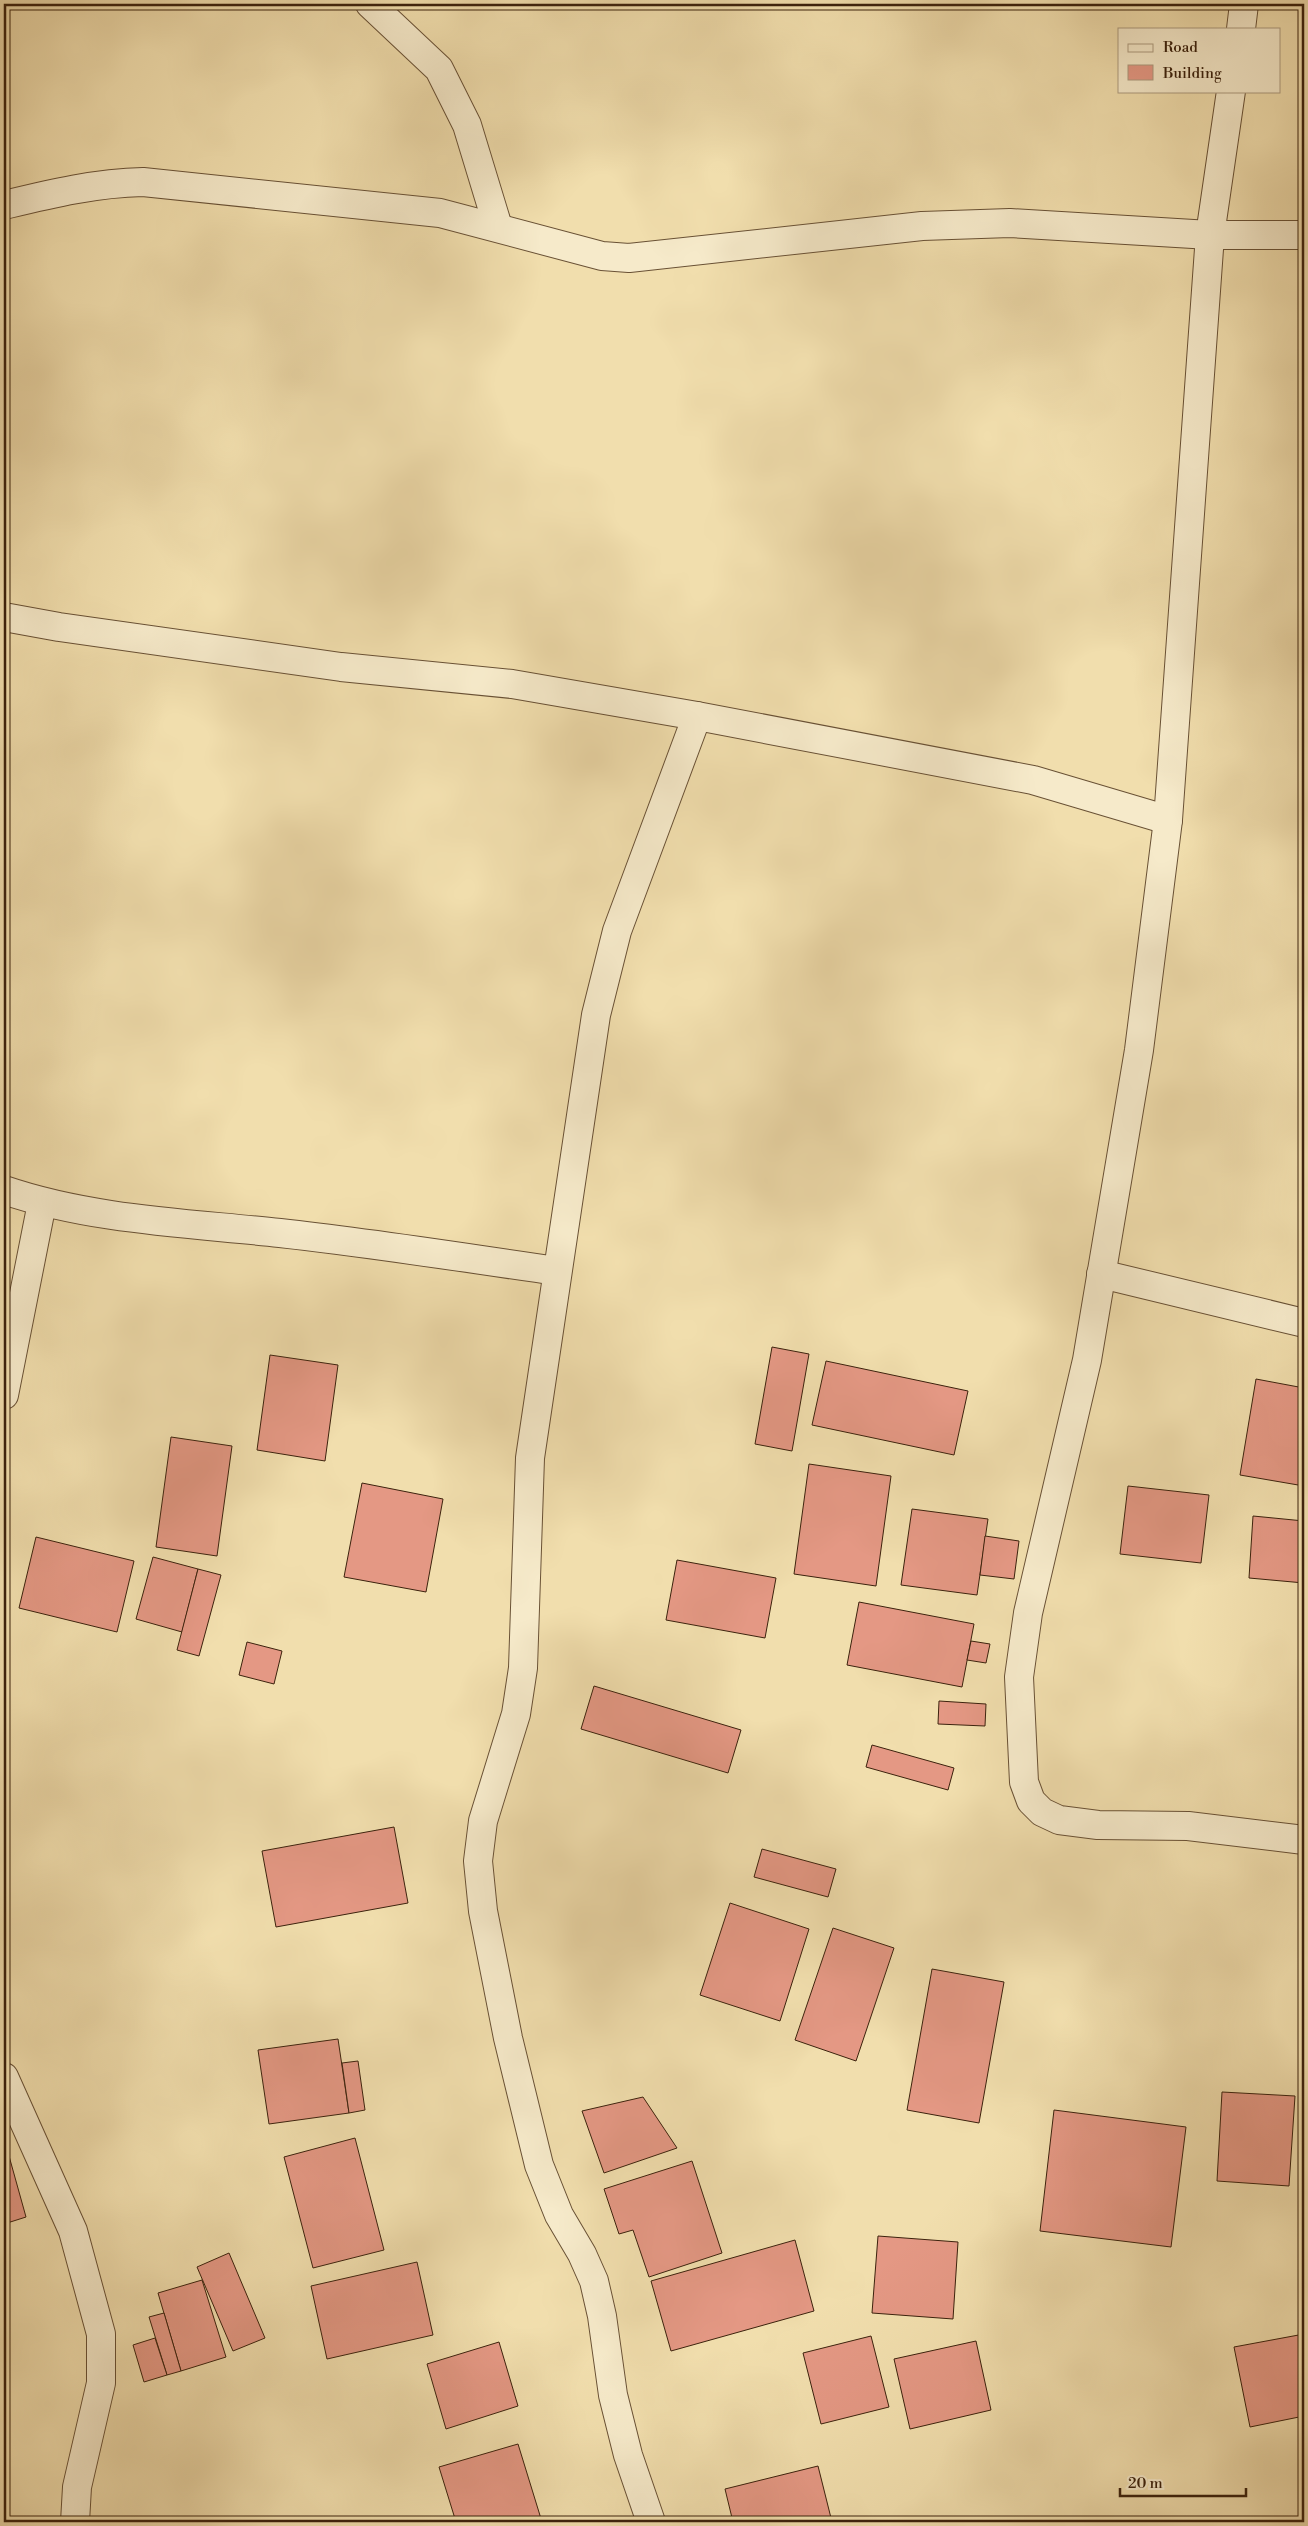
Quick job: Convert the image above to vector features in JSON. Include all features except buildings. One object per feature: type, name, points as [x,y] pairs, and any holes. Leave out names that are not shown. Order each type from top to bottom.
[{"type":"street","points":[[370,4],[439,68],[467,125],[498,227]]},
{"type":"street","points":[[1241,28],[1244,4]]},
{"type":"street","points":[[1232,92],[1210,235],[1168,820],[1138,1050],[1086,1360],[1028,1613],[1019,1677],[1024,1782],[1032,1801],[1042,1812],[1059,1820],[1098,1825],[1188,1826],[1304,1840]]},
{"type":"street","points":[[4,205],[67,190],[110,183],[143,182],[440,213],[602,256],[629,258],[922,226],[1010,223],[1210,235],[1304,235]]},
{"type":"street","points":[[4,617],[59,627],[342,667],[512,684],[696,716],[1033,780],[1168,820]]},
{"type":"street","points":[[650,2522],[628,2455],[613,2395],[602,2316],[594,2281],[582,2254],[559,2215],[538,2165],[508,2038],[483,1911],[478,1861],[483,1821],[516,1714],[523,1668],[530,1458],[596,1015],[617,931],[696,716]]},
{"type":"street","points":[[4,1190],[42,1203],[97,1213],[303,1236],[557,1271]]},
{"type":"street","points":[[4,1395],[42,1203]]},
{"type":"street","points":[[1101,1274],[1304,1323]]},
{"type":"street","points":[[4,2077],[73,2231],[101,2334],[101,2383],[77,2487],[75,2522]]}]
